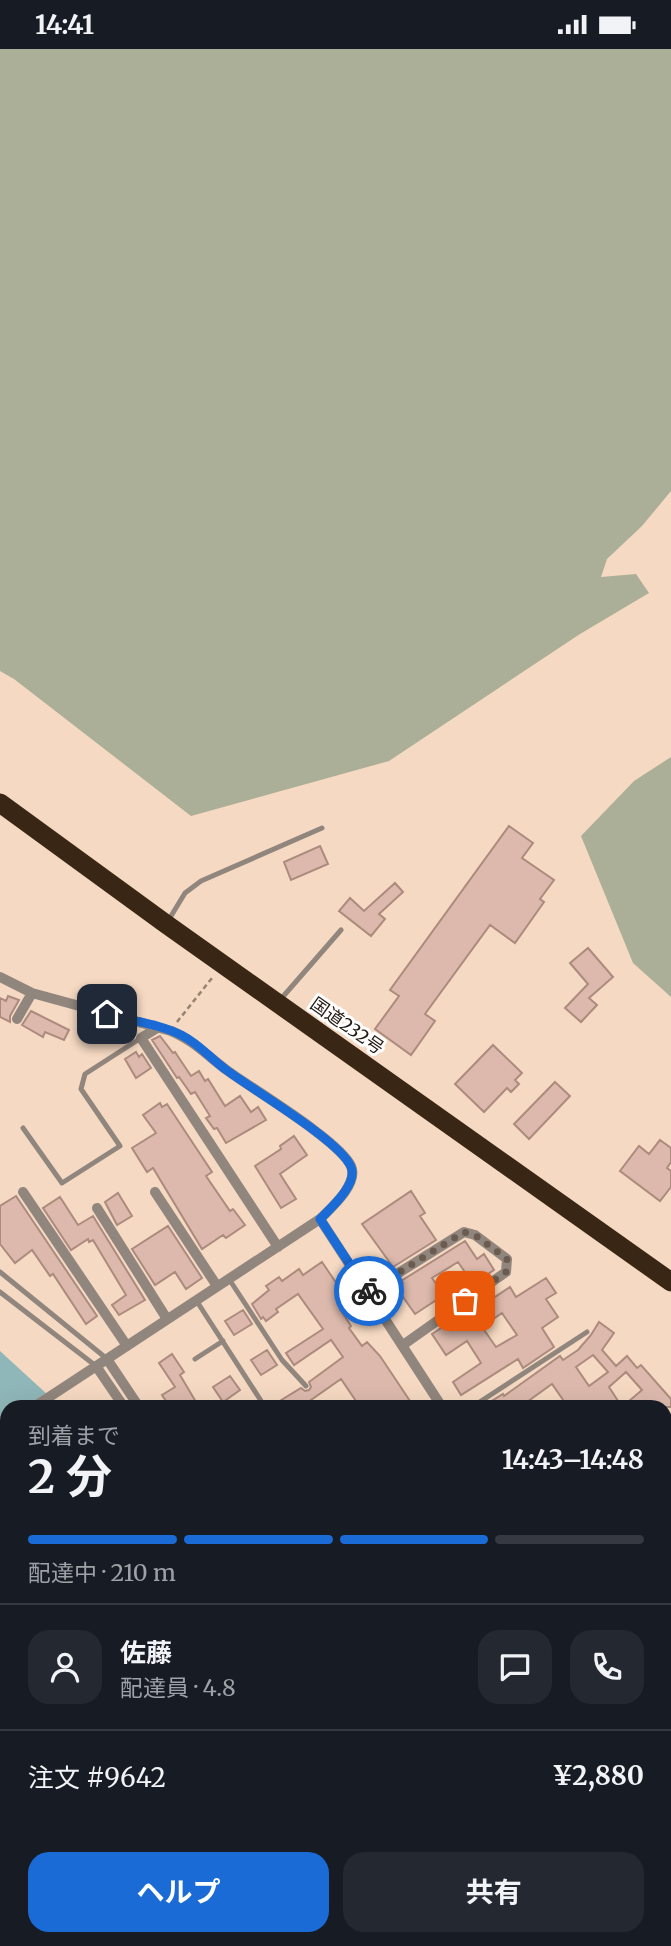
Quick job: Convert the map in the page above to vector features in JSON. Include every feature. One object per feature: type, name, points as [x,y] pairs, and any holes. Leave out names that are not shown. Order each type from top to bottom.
[{"type":"highway","name":"国道232号","points":[[0,803],[166,924],[669,1276]]},
{"type":"street","points":[[0,978],[32,993],[186,1037],[225,1069],[310,1127],[335,1147],[351,1166],[352,1177],[341,1198],[320,1219],[44,1400]]},
{"type":"street","points":[[17,1019],[32,993]]},
{"type":"street","points":[[157,1028],[141,1038],[278,1247]]},
{"type":"street","points":[[23,1192],[127,1346]]},
{"type":"street","points":[[155,1192],[218,1286]]},
{"type":"street","points":[[97,1208],[167,1319]]},
{"type":"street","points":[[320,1219],[438,1400]]},
{"type":"street","points":[[368,1292],[464,1232],[475,1235],[507,1259],[506,1272],[403,1345]]},
{"type":"street","points":[[107,1359],[134,1400]]},
{"type":"street","points":[[94,1367],[119,1400]]},
{"type":"lane","points":[[166,924],[185,893],[201,881],[322,828]]},
{"type":"lane","points":[[278,1002],[341,930]]},
{"type":"lane","points":[[23,1128],[62,1184],[120,1146],[81,1089],[85,1074],[141,1038]]},
{"type":"lane","points":[[0,1272],[107,1359]]},
{"type":"lane","points":[[229,1279],[282,1360],[306,1386]]},
{"type":"lane","points":[[0,1292],[94,1367]]},
{"type":"lane","points":[[196,1300],[260,1400]]},
{"type":"lane","points":[[483,1400],[587,1332]]},
{"type":"lane","points":[[195,1359],[222,1341]]},
{"type":"path","points":[[171,1031],[224,963]]},
{"type":"green space","points":[[0,49],[671,49],[671,491],[642,526],[607,559],[601,577],[636,574],[649,593],[580,634],[389,761],[191,816],[0,671]]},
{"type":"green space","points":[[671,757],[671,997],[633,963],[581,836],[634,781]]},
{"type":"water","points":[[0,1351],[53,1400],[0,1400]]},
{"type":"building","points":[[509,826],[533,843],[522,858],[554,880],[540,899],[544,902],[515,943],[490,925],[425,1014],[435,1021],[411,1055],[375,1029],[399,996],[390,990]]},
{"type":"building","points":[[320,846],[328,864],[291,880],[284,862]]},
{"type":"building","points":[[395,883],[403,892],[379,914],[385,919],[371,936],[339,911],[350,898],[364,911]]},
{"type":"building","points":[[588,948],[613,977],[589,998],[597,1005],[581,1022],[565,1008],[588,984],[570,963]]},
{"type":"building","points":[[8,996],[19,1000],[10,1016],[10,1022],[0,1017],[0,998],[6,1001]]},
{"type":"building","points":[[31,1011],[69,1030],[64,1040],[45,1032],[43,1037],[22,1025]]},
{"type":"building","points":[[160,1036],[191,1076],[199,1071],[205,1081],[208,1079],[225,1106],[240,1096],[251,1112],[258,1107],[266,1120],[226,1143],[217,1128],[214,1129],[206,1118],[210,1116],[195,1092],[191,1094],[179,1077],[177,1078],[152,1040]]},
{"type":"building","points":[[493,1045],[522,1073],[515,1080],[519,1084],[511,1092],[507,1088],[484,1112],[455,1084]]},
{"type":"building","points":[[136,1052],[139,1057],[142,1054],[151,1068],[136,1078],[125,1059]]},
{"type":"building","points":[[555,1082],[570,1096],[529,1139],[514,1124]]},
{"type":"building","points":[[160,1103],[162,1107],[167,1104],[212,1172],[206,1176],[230,1211],[233,1209],[245,1225],[202,1249],[153,1168],[147,1172],[132,1148],[156,1133],[143,1115]]},
{"type":"building","points":[[294,1136],[307,1155],[280,1174],[296,1199],[281,1208],[255,1166],[281,1149],[280,1146]]},
{"type":"building","points":[[660,1140],[671,1148],[671,1162],[667,1168],[671,1171],[671,1187],[660,1201],[620,1171],[639,1146],[649,1154]]},
{"type":"building","points":[[411,1191],[425,1213],[420,1216],[436,1240],[393,1267],[362,1224]]},
{"type":"building","points":[[118,1193],[132,1216],[117,1225],[105,1202]]},
{"type":"building","points":[[16,1196],[97,1316],[86,1324],[53,1274],[50,1276],[32,1250],[15,1263],[0,1244],[0,1206]]},
{"type":"building","points":[[60,1197],[78,1225],[93,1216],[145,1300],[119,1315],[112,1305],[126,1295],[93,1240],[89,1242],[88,1239],[71,1250],[43,1208]]},
{"type":"building","points":[[168,1226],[202,1278],[186,1289],[175,1272],[155,1285],[132,1249]]},
{"type":"building","points":[[465,1241],[477,1259],[484,1254],[494,1270],[473,1284],[458,1262],[432,1278],[444,1295],[415,1314],[396,1287],[403,1283],[401,1281]]},
{"type":"building","points":[[322,1262],[351,1301],[340,1309],[351,1326],[349,1328],[362,1346],[367,1342],[380,1356],[409,1400],[355,1400],[341,1379],[311,1400],[281,1400],[301,1388],[309,1390],[309,1382],[343,1357],[331,1340],[294,1365],[286,1353],[323,1329],[298,1294],[276,1309],[278,1312],[266,1321],[263,1317],[261,1319],[252,1304],[269,1290],[266,1286],[279,1277],[282,1281],[299,1269],[303,1275]]},
{"type":"building","points":[[546,1278],[556,1293],[546,1299],[558,1317],[542,1328],[554,1347],[523,1368],[518,1359],[461,1395],[453,1382],[481,1363],[467,1341],[446,1355],[432,1334],[449,1323],[451,1326],[510,1287],[516,1297]],"holes":[[[502,1313],[517,1335],[496,1347],[482,1327]]]},
{"type":"building","points":[[243,1310],[252,1324],[234,1335],[225,1321]]},
{"type":"building","points":[[599,1322],[614,1333],[602,1350],[616,1366],[627,1356],[637,1368],[641,1365],[671,1400],[630,1400],[642,1390],[626,1372],[609,1387],[617,1400],[563,1400],[552,1384],[530,1400],[493,1400],[503,1394],[504,1396],[560,1356],[563,1360],[578,1350]],"holes":[[[593,1355],[608,1372],[589,1386],[576,1367]]]},
{"type":"building","points":[[267,1350],[277,1365],[261,1375],[251,1360]]},
{"type":"building","points":[[172,1354],[184,1372],[180,1375],[195,1400],[165,1400],[162,1395],[175,1387],[159,1363]]},
{"type":"building","points":[[230,1376],[240,1390],[222,1400],[213,1387]]},
{"type":"way so far","points":[[369,1291],[464,1232],[475,1235],[507,1259],[506,1272],[465,1301]]},
{"type":"route","points":[[107,1014],[186,1037],[225,1069],[335,1147],[351,1166],[352,1177],[341,1198],[320,1219],[369,1291]]}]
